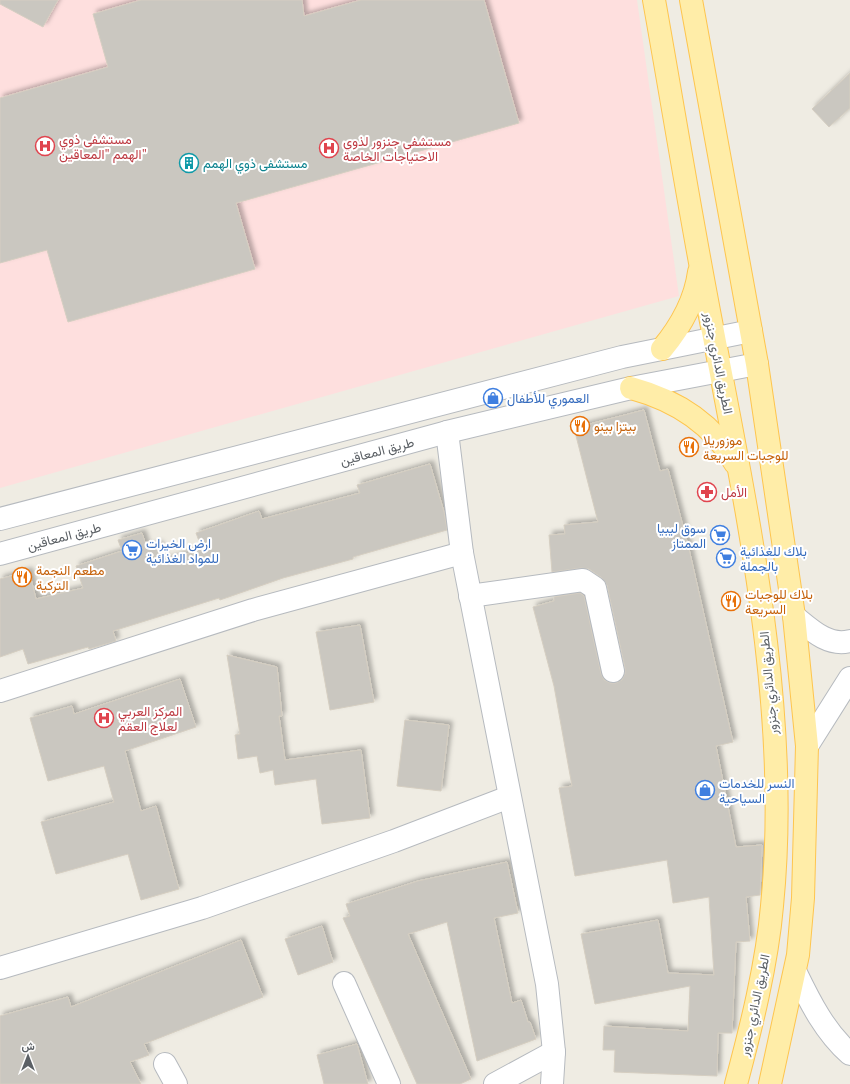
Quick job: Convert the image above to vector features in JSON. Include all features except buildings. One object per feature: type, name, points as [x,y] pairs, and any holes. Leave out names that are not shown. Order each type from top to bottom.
[{"type":"main road","name":"الطريق الدائري جنزور","points":[[654,0],[714,338],[740,473],[769,676],[777,825],[772,907],[765,956],[745,1052],[736,1084]]},
{"type":"main road","points":[[690,0],[758,364],[794,616],[807,746],[803,898],[796,973],[770,1084]]},
{"type":"main road","points":[[662,349],[682,322],[689,307],[695,292],[700,259]]},
{"type":"main road","points":[[631,388],[654,394],[676,404],[696,417],[714,433],[729,452],[740,473]]},
{"type":"street","points":[[0,519],[622,357],[751,331]]},
{"type":"street","name":"طريق المعاقين","points":[[0,554],[447,432],[631,388],[758,364]]},
{"type":"street","points":[[447,432],[462,553],[547,984],[554,1052],[552,1084]]},
{"type":"street","points":[[0,691],[253,610],[462,553]]},
{"type":"street","points":[[470,596],[582,580],[595,588],[613,670]]},
{"type":"street","points":[[794,616],[814,633],[829,640],[845,642],[850,641]]},
{"type":"street","points":[[807,746],[850,678]]},
{"type":"street","points":[[0,968],[202,908],[394,841],[509,797]]},
{"type":"street","points":[[796,973],[816,1012],[843,1048],[850,1054]]},
{"type":"street","points":[[344,983],[390,1084]]},
{"type":"street","points":[[494,1084],[554,1052]]},
{"type":"street","points":[[165,1064],[176,1084]]},
{"type":"shaded area","name":"مستشفي جنزور لذوي الاحتياجات الخاصة","points":[[0,0],[637,0],[679,296],[0,488]]},
{"type":"place","name":"مستشفى ذوي الهمم \"المعاقين\"","points":[[45,146]]},
{"type":"place","name":"مستشفي جنزور لذوي الاحتياجات الخاصة","points":[[329,148]]},
{"type":"place","name":"مستشفى ذوي الهمم","points":[[189,163]]},
{"type":"place","name":"العموري للأطفال","points":[[493,398]]},
{"type":"place","name":"بيتزا بينو","points":[[580,426]]},
{"type":"place","name":"موزوريلا للوجبات السريعة","points":[[689,447]]},
{"type":"place","name":"الأمل","points":[[707,492]]},
{"type":"place","name":"سوق ليبيا الممتاز","points":[[720,535]]},
{"type":"place","name":"ارض الخيرات للمواد الغذائية","points":[[132,550]]},
{"type":"place","name":"بلاك للغذائية بالجملة","points":[[726,558]]},
{"type":"place","name":"مطعم النجمة التركية","points":[[22,577]]},
{"type":"place","name":"بلاك للوجبات السريعة","points":[[731,601]]},
{"type":"place","name":"المركز العربي لعلاج العقم","points":[[104,718]]},
{"type":"place","name":"النسر للخدمات السياحية","points":[[705,790]]}]
